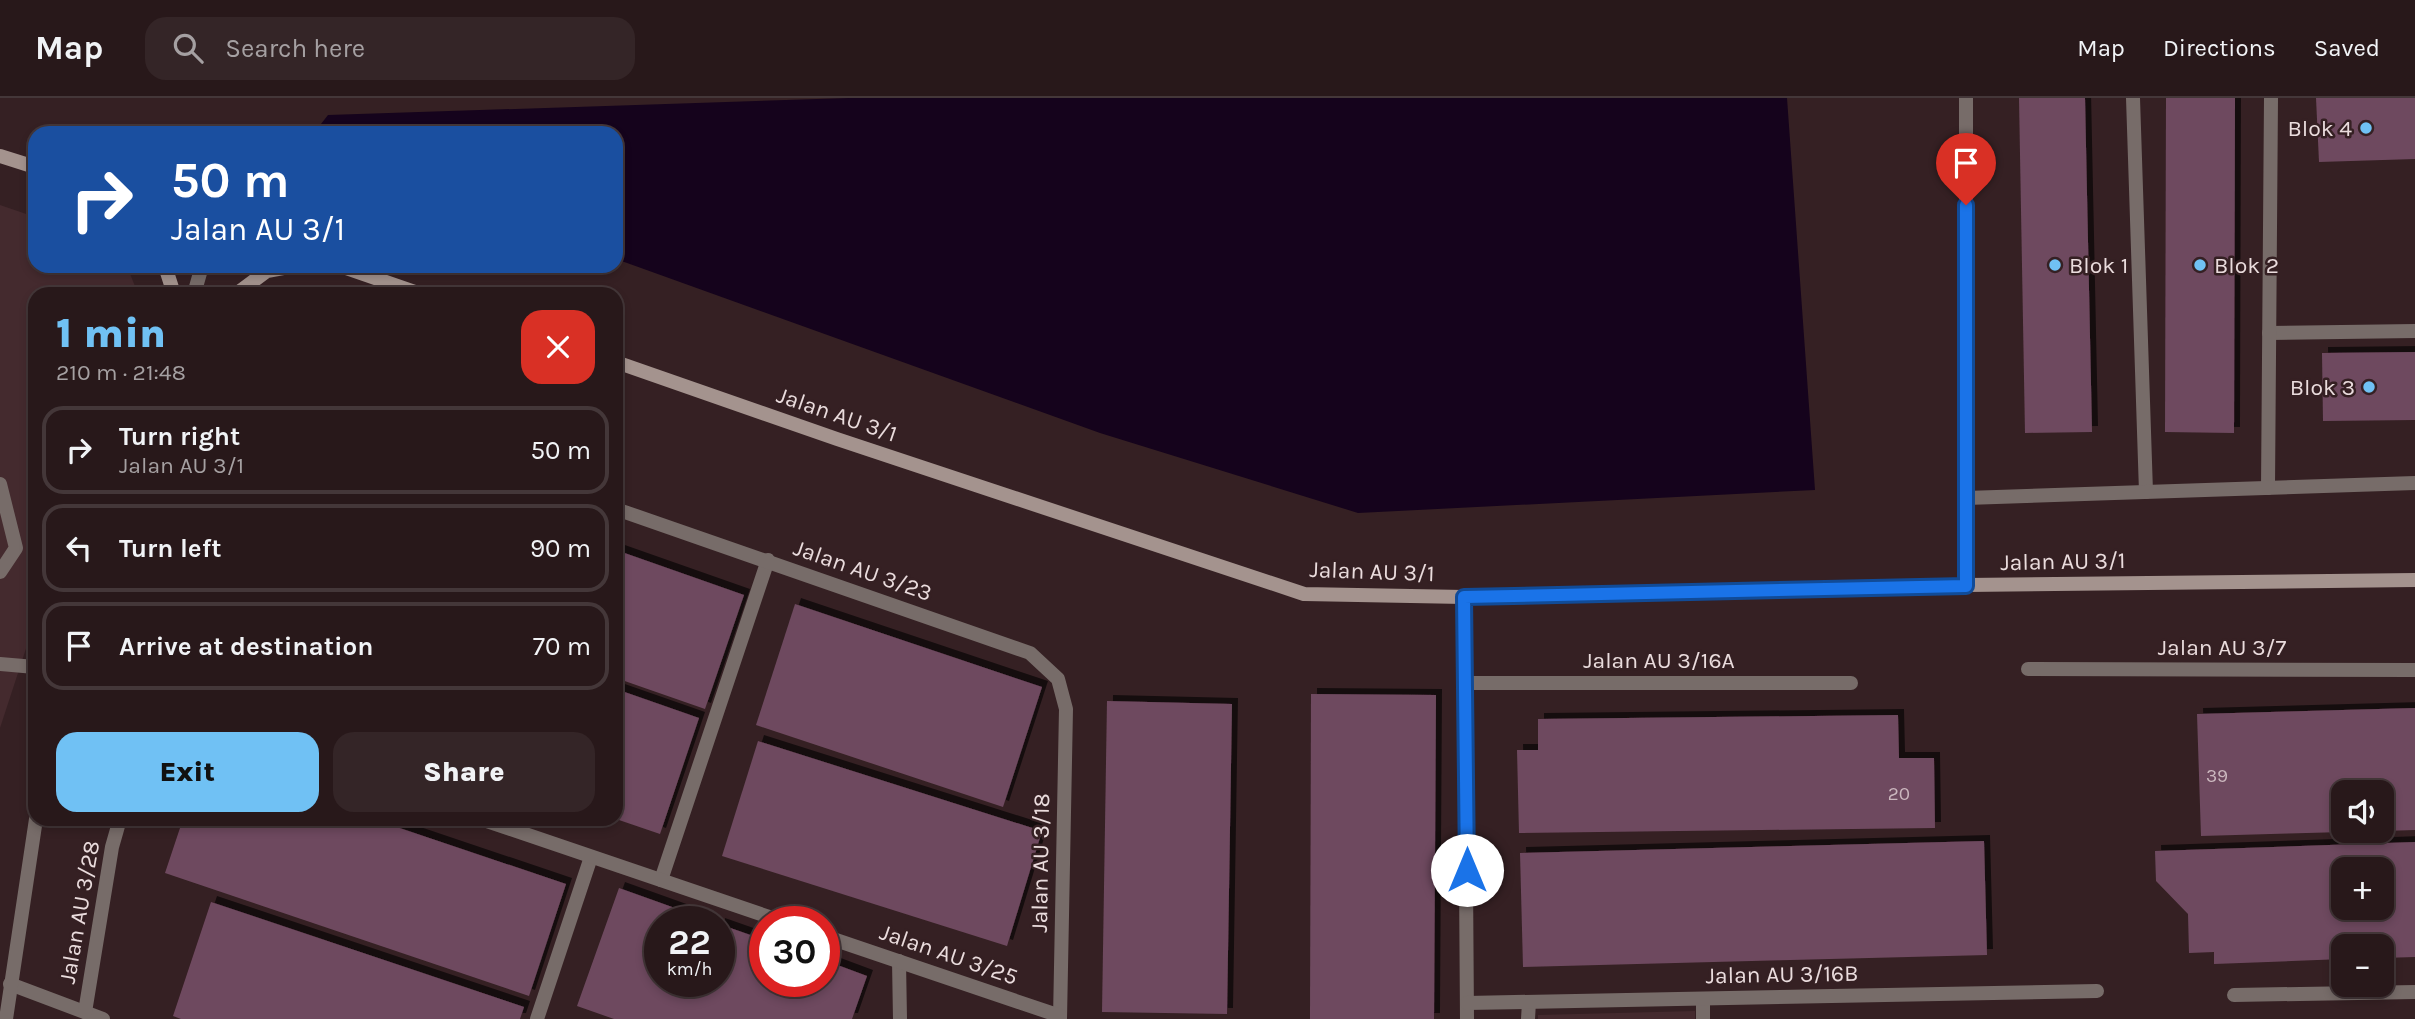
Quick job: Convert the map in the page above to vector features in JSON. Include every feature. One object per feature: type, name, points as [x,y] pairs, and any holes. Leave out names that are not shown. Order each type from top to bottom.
[{"type":"main road","points":[[0,156],[28,165]]},
{"type":"main road","points":[[245,287],[264,273]]},
{"type":"main road","points":[[360,273],[401,287]]},
{"type":"main road","name":"Jalan AU 3/1","points":[[623,364],[1304,594],[1464,597],[2415,580]]},
{"type":"street","points":[[1966,98],[1966,586]]},
{"type":"street","points":[[2133,98],[2146,492]]},
{"type":"street","points":[[2268,488],[2271,98]]},
{"type":"street","points":[[2269,333],[2415,331]]},
{"type":"street","points":[[1966,498],[2415,483]]},
{"type":"street","points":[[0,484],[16,548],[0,572]]},
{"type":"street","name":"Jalan AU 3/23","points":[[623,511],[1030,653],[1058,679],[1066,709]]},
{"type":"street","points":[[661,880],[768,560]]},
{"type":"street","points":[[1464,597],[1467,683],[1467,1019]]},
{"type":"street","points":[[0,664],[28,666]]},
{"type":"street","name":"Jalan AU 3/7","points":[[2028,669],[2415,670]]},
{"type":"street","name":"Jalan AU 3/16A","points":[[1467,683],[1851,683]]},
{"type":"street","name":"Jalan AU 3/18","points":[[1060,1017],[1066,709]]},
{"type":"street","points":[[6,1019],[35,826]]},
{"type":"street","name":"Jalan AU 3/28","points":[[85,1012],[112,847],[118,826]]},
{"type":"street","points":[[502,826],[749,910]]},
{"type":"street","points":[[537,1019],[591,856]]},
{"type":"street","name":"Jalan AU 3/25","points":[[840,941],[1060,1017]]},
{"type":"street","points":[[899,961],[900,1019]]},
{"type":"street","points":[[10,984],[103,1019]]},
{"type":"street","name":"Jalan AU 3/16B","points":[[1467,1003],[2097,991]]},
{"type":"street","points":[[2234,995],[2415,992]]},
{"type":"street","points":[[1703,999],[1703,1019]]},
{"type":"street","points":[[1528,1002],[1528,1019]]},
{"type":"shaded area","points":[[849,98],[1787,98],[1815,490],[1358,513],[1100,433],[623,262],[623,126],[319,126],[328,115]]},
{"type":"shaded area","points":[[0,205],[28,215],[28,273],[130,273],[135,287],[28,287],[28,642],[0,728]]},
{"type":"shaded area","points":[[1695,1011],[1695,1019],[1538,1019],[1538,1015]]},
{"type":"building","name":"Blok 1","points":[[2019,98],[2085,98],[2092,432],[2025,433]]},
{"type":"building","name":"Blok 2","points":[[2166,98],[2235,98],[2234,433],[2165,432]]},
{"type":"building","name":"Blok 4","points":[[2316,98],[2415,98],[2415,159],[2319,162]]},
{"type":"building","name":"Blok 3","points":[[2415,352],[2415,420],[2323,421],[2322,353]]},
{"type":"building","points":[[623,552],[744,595],[705,709],[623,680]]},
{"type":"building","points":[[795,604],[1042,687],[1003,807],[756,725]]},
{"type":"building","points":[[623,691],[699,718],[660,834],[623,821]]},
{"type":"building","points":[[1311,694],[1436,695],[1434,1019],[1310,1019]]},
{"type":"building","points":[[1107,701],[1232,704],[1227,1014],[1102,1012]]},
{"type":"building","points":[[2415,708],[2415,830],[2394,831],[2394,780],[2331,780],[2331,832],[2201,836],[2197,714]]},
{"type":"building","points":[[1898,715],[1899,758],[1934,758],[1935,828],[1519,833],[1517,750],[1538,750],[1538,719]]},
{"type":"building","points":[[758,741],[1042,831],[1007,946],[722,856]]},
{"type":"building","points":[[181,826],[394,826],[566,884],[529,996],[165,873]]},
{"type":"building","points":[[1984,841],[1987,955],[1523,967],[1520,853]]},
{"type":"building","points":[[2415,842],[2415,957],[2394,958],[2394,934],[2331,934],[2331,959],[2214,964],[2214,952],[2189,953],[2188,914],[2156,881],[2155,851]]},
{"type":"building","points":[[619,888],[669,906],[644,906],[644,997],[735,997],[735,930],[749,934],[749,997],[840,997],[840,966],[867,976],[852,1019],[614,1019],[577,1006]]},
{"type":"building","points":[[211,902],[524,1007],[520,1019],[181,1019],[173,1016]]},
{"type":"place","name":"Blok 4","points":[[2366,128]]},
{"type":"place","name":"Blok 1","points":[[2055,265]]},
{"type":"place","name":"Blok 2","points":[[2200,265]]},
{"type":"place","name":"Blok 3","points":[[2369,387]]},
{"type":"route","points":[[1467,870],[1464,597],[1966,586],[1966,205]]}]
